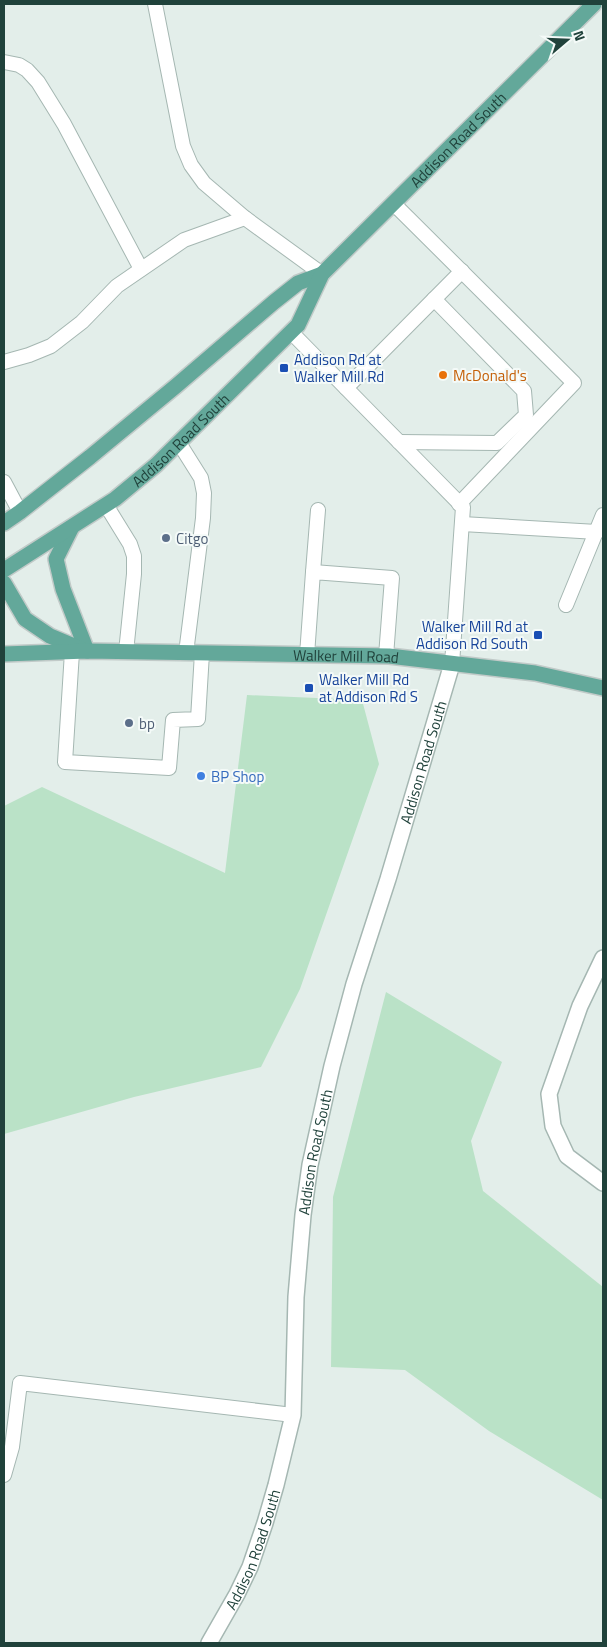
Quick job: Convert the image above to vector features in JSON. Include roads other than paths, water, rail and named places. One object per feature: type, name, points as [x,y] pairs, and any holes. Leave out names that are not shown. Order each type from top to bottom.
[{"type":"main road","name":"Addison Road South","points":[[4,570],[106,505],[156,466],[298,325],[322,274],[594,4]]},
{"type":"main road","name":"Addison Road South","points":[[4,523],[176,386],[298,283],[322,274]]},
{"type":"main road","points":[[73,527],[56,559],[63,590],[87,651]]},
{"type":"main road","name":"Walker Mill Road","points":[[4,583],[25,619],[50,636],[87,651]]},
{"type":"main road","name":"Walker Mill Road","points":[[4,654],[87,651],[386,656],[535,674],[603,688]]},
{"type":"street","name":"Addison Road South","points":[[209,1643],[250,1567],[274,1495],[293,1415],[296,1297],[303,1215],[312,1156],[332,1066],[354,984],[388,879],[452,664]]},
{"type":"street","points":[[603,958],[580,1006],[549,1094],[553,1126],[567,1156],[603,1183]]},
{"type":"lane","points":[[155,4],[183,146],[191,165],[204,183],[245,218],[322,274]]},
{"type":"lane","points":[[4,62],[18,65],[27,70],[38,82],[64,124],[141,269]]},
{"type":"lane","points":[[394,204],[574,383],[459,504]]},
{"type":"lane","points":[[4,362],[51,346],[82,322],[117,286],[184,240],[245,218]]},
{"type":"lane","points":[[346,388],[462,271]]},
{"type":"lane","points":[[399,442],[497,443],[526,415],[524,391],[434,299]]},
{"type":"lane","points":[[291,332],[463,507],[452,664]]},
{"type":"lane","points":[[179,443],[201,478],[204,493],[204,518],[186,653]]},
{"type":"lane","points":[[4,482],[20,512]]},
{"type":"lane","points":[[106,505],[130,544],[134,556],[126,652]]},
{"type":"lane","points":[[307,655],[318,510]]},
{"type":"lane","points":[[566,604],[603,515]]},
{"type":"lane","points":[[462,524],[597,532]]},
{"type":"lane","points":[[313,572],[392,578],[386,656]]},
{"type":"lane","points":[[72,652],[65,762],[169,768],[173,720],[198,719],[202,653]]},
{"type":"lane","points":[[4,1475],[12,1447],[20,1383],[293,1415]]},
{"type":"place","name":"Addison Rd at Walker Mill Rd","points":[[284,368]]},
{"type":"place","name":"McDonald's","points":[[443,375]]},
{"type":"place","name":"Citgo","points":[[166,538]]},
{"type":"place","name":"Walker Mill Rd at Addison Rd South","points":[[538,635]]},
{"type":"place","name":"Walker Mill Rd at Addison Rd S","points":[[309,688]]},
{"type":"place","name":"bp","points":[[129,723]]},
{"type":"place","name":"BP Shop","points":[[201,776]]}]
